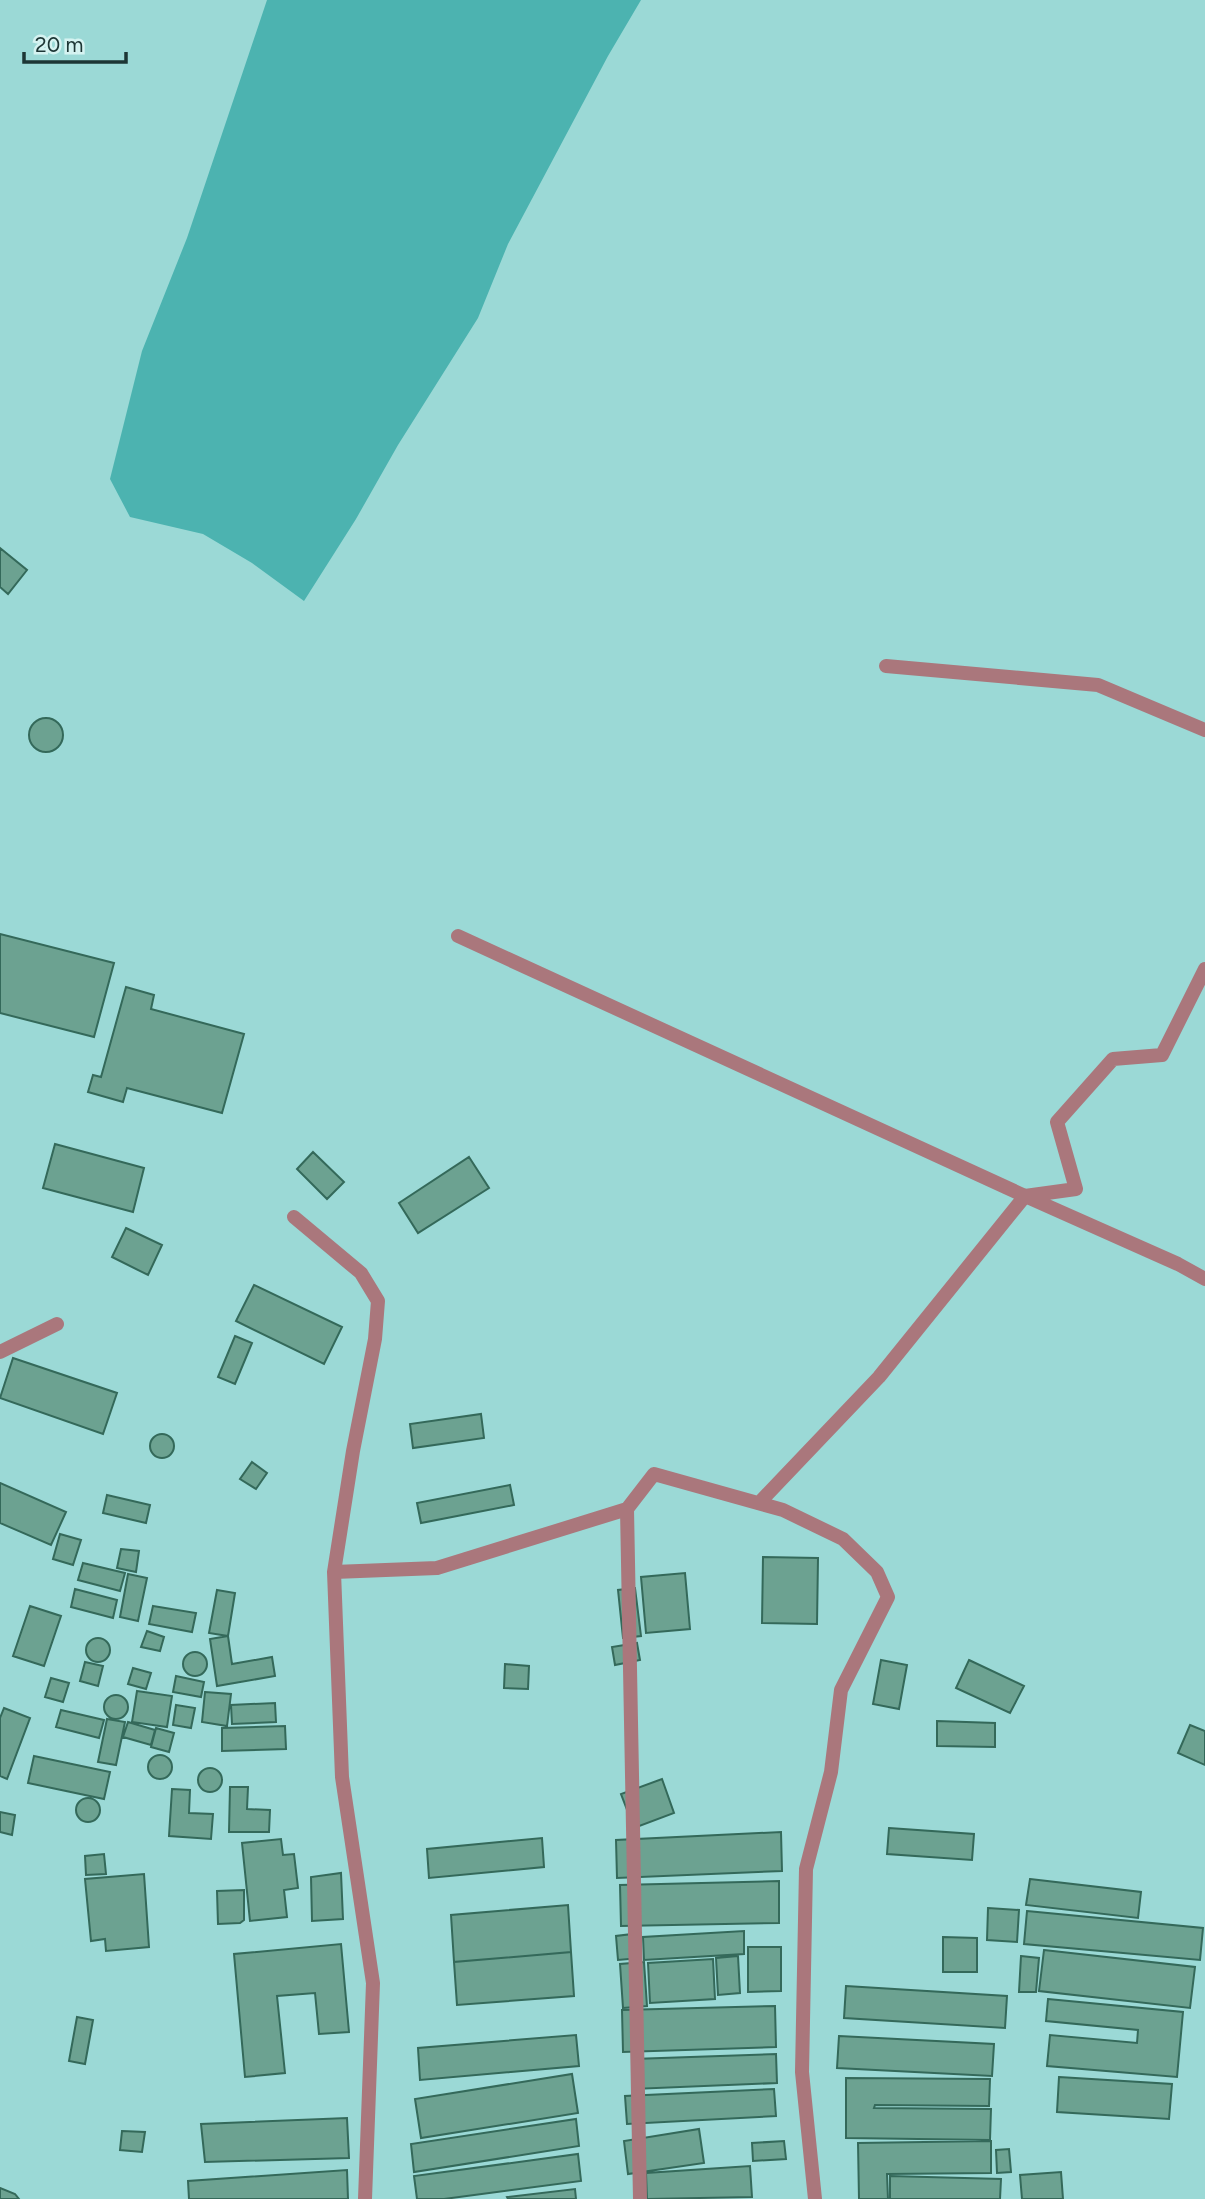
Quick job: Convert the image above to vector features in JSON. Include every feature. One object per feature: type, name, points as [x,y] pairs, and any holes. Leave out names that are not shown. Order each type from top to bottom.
[{"type":"street","points":[[886,666],[1098,685],[1205,730]]},
{"type":"street","points":[[458,936],[1178,1264],[1205,1279]]},
{"type":"street","points":[[759,1503],[879,1377],[1025,1196],[1076,1189],[1057,1122],[1113,1059],[1161,1055],[1205,969]]},
{"type":"street","points":[[294,1217],[361,1273],[378,1301],[375,1339],[353,1451],[334,1572],[342,1777],[373,1983],[366,2199]]},
{"type":"street","points":[[0,1352],[57,1324]]},
{"type":"street","points":[[334,1572],[437,1568],[627,1509],[654,1474],[783,1510],[843,1539],[877,1572],[888,1597],[841,1690],[831,1772],[806,1869],[802,2072],[815,2199]]},
{"type":"street","points":[[627,1509],[640,2199]]},
{"type":"shaded area","points":[[267,0],[641,0],[608,56],[508,244],[478,318],[304,601],[252,563],[203,534],[130,517],[110,479],[142,351],[187,238]]},
{"type":"building","points":[[0,548],[27,570],[8,594],[0,587]]},
{"type":"building","points":[[46,718],[58,723],[63,735],[58,747],[46,752],[34,747],[29,735],[34,723]]},
{"type":"building","points":[[0,934],[114,963],[94,1037],[0,1013]]},
{"type":"building","points":[[126,987],[154,995],[151,1009],[244,1034],[222,1113],[127,1088],[123,1102],[88,1092],[93,1075],[101,1077]]},
{"type":"building","points":[[55,1144],[144,1168],[133,1212],[43,1188]]},
{"type":"building","points":[[313,1152],[344,1182],[327,1199],[297,1169]]},
{"type":"building","points":[[469,1157],[489,1188],[418,1233],[399,1203]]},
{"type":"building","points":[[126,1228],[162,1245],[148,1275],[112,1257]]},
{"type":"building","points":[[254,1285],[342,1327],[324,1364],[236,1321]]},
{"type":"building","points":[[235,1336],[252,1343],[235,1384],[218,1377]]},
{"type":"building","points":[[13,1358],[117,1393],[103,1434],[0,1398]]},
{"type":"building","points":[[481,1414],[484,1438],[413,1448],[410,1424]]},
{"type":"building","points":[[162,1434],[171,1437],[174,1446],[171,1455],[162,1458],[153,1455],[150,1446],[153,1437]]},
{"type":"building","points":[[252,1462],[267,1473],[256,1489],[240,1479]]},
{"type":"building","points":[[0,1483],[66,1512],[51,1545],[0,1523]]},
{"type":"building","points":[[510,1485],[514,1505],[421,1523],[417,1503]]},
{"type":"building","points":[[107,1495],[150,1505],[146,1523],[103,1513]]},
{"type":"building","points":[[60,1534],[81,1540],[73,1565],[53,1559]]},
{"type":"building","points":[[121,1549],[139,1551],[136,1572],[117,1568]]},
{"type":"building","points":[[763,1557],[818,1558],[817,1624],[762,1623]]},
{"type":"building","points":[[83,1563],[125,1573],[120,1591],[78,1580]]},
{"type":"building","points":[[685,1573],[690,1629],[646,1633],[641,1577]]},
{"type":"building","points":[[128,1574],[147,1578],[138,1621],[120,1617]]},
{"type":"building","points":[[635,1588],[641,1636],[623,1638],[618,1590]]},
{"type":"building","points":[[75,1589],[117,1600],[113,1618],[71,1607]]},
{"type":"building","points":[[217,1590],[235,1593],[228,1636],[209,1633]]},
{"type":"building","points":[[30,1606],[61,1616],[44,1666],[13,1656]]},
{"type":"building","points":[[153,1606],[196,1613],[192,1632],[149,1624]]},
{"type":"building","points":[[147,1631],[164,1637],[160,1651],[141,1647]]},
{"type":"building","points":[[228,1636],[232,1664],[272,1657],[275,1676],[217,1686],[210,1639]]},
{"type":"building","points":[[98,1638],[109,1645],[110,1650],[103,1661],[98,1662],[87,1655],[86,1650],[93,1639]]},
{"type":"building","points":[[637,1643],[640,1660],[615,1665],[612,1647]]},
{"type":"building","points":[[195,1652],[206,1659],[207,1664],[200,1675],[195,1676],[184,1669],[183,1664],[190,1653]]},
{"type":"building","points":[[881,1660],[907,1665],[899,1709],[873,1704]]},
{"type":"building","points":[[969,1660],[1024,1686],[1010,1713],[956,1688]]},
{"type":"building","points":[[85,1662],[103,1666],[98,1686],[80,1681]]},
{"type":"building","points":[[505,1664],[529,1666],[528,1689],[504,1688]]},
{"type":"building","points":[[133,1668],[151,1673],[146,1689],[128,1684]]},
{"type":"building","points":[[176,1676],[204,1682],[201,1697],[173,1692]]},
{"type":"building","points":[[51,1678],[69,1683],[63,1702],[45,1697]]},
{"type":"building","points":[[137,1691],[172,1696],[167,1727],[132,1722]]},
{"type":"building","points":[[205,1692],[231,1694],[227,1726],[202,1722]]},
{"type":"building","points":[[116,1695],[125,1698],[128,1707],[125,1716],[116,1719],[107,1716],[104,1707],[107,1698]]},
{"type":"building","points":[[275,1703],[276,1722],[232,1724],[231,1705]]},
{"type":"building","points":[[176,1705],[195,1708],[191,1728],[173,1725]]},
{"type":"building","points":[[4,1708],[30,1718],[7,1779],[0,1776],[0,1718]]},
{"type":"building","points":[[61,1710],[104,1720],[99,1738],[56,1727]]},
{"type":"building","points":[[107,1719],[125,1722],[116,1765],[98,1762]]},
{"type":"building","points":[[937,1721],[995,1723],[995,1747],[937,1746]]},
{"type":"building","points":[[128,1722],[155,1730],[151,1745],[123,1737]]},
{"type":"building","points":[[1190,1725],[1205,1731],[1205,1765],[1178,1753]]},
{"type":"building","points":[[285,1726],[286,1749],[222,1751],[222,1728]]},
{"type":"building","points":[[156,1728],[174,1733],[169,1752],[151,1747]]},
{"type":"building","points":[[160,1755],[171,1762],[172,1767],[165,1778],[160,1779],[149,1772],[148,1767],[155,1756]]},
{"type":"building","points":[[34,1756],[110,1772],[104,1799],[28,1783]]},
{"type":"building","points":[[210,1768],[221,1775],[222,1780],[215,1791],[210,1792],[199,1785],[198,1780],[205,1769]]},
{"type":"building","points":[[662,1779],[674,1813],[634,1828],[621,1794]]},
{"type":"building","points":[[230,1787],[248,1787],[247,1809],[270,1810],[269,1832],[229,1832]]},
{"type":"building","points":[[172,1789],[190,1790],[189,1813],[213,1814],[211,1839],[169,1836]]},
{"type":"building","points":[[88,1798],[99,1805],[100,1810],[93,1821],[88,1822],[77,1815],[76,1810],[83,1799]]},
{"type":"building","points":[[0,1812],[15,1815],[12,1835],[0,1832]]},
{"type":"building","points":[[889,1828],[974,1834],[972,1860],[887,1854]]},
{"type":"building","points":[[781,1832],[782,1871],[617,1878],[616,1840]]},
{"type":"building","points":[[542,1838],[544,1867],[429,1878],[427,1849]]},
{"type":"building","points":[[281,1839],[283,1855],[294,1854],[298,1888],[284,1890],[287,1917],[250,1921],[242,1843]]},
{"type":"building","points":[[104,1854],[106,1874],[86,1875],[85,1856]]},
{"type":"building","points":[[341,1873],[343,1919],[312,1921],[311,1877]]},
{"type":"building","points":[[144,1874],[149,1947],[106,1951],[105,1939],[91,1941],[85,1879]]},
{"type":"building","points":[[1030,1879],[1141,1892],[1138,1918],[1026,1905]]},
{"type":"building","points":[[779,1881],[779,1923],[621,1926],[620,1885]]},
{"type":"building","points":[[244,1890],[244,1920],[240,1923],[218,1924],[217,1891]]},
{"type":"building","points":[[568,1905],[571,1952],[454,1962],[451,1915]]},
{"type":"building","points":[[988,1908],[1019,1910],[1017,1942],[987,1940]]},
{"type":"building","points":[[1027,1911],[1203,1928],[1200,1960],[1024,1944]]},
{"type":"building","points":[[744,1931],[744,1954],[644,1960],[643,1937]]},
{"type":"building","points":[[641,1933],[640,1958],[618,1960],[616,1936]]},
{"type":"building","points":[[943,1937],[977,1938],[977,1972],[943,1972]]},
{"type":"building","points":[[341,1944],[349,2032],[319,2034],[315,1993],[277,1996],[285,2073],[245,2077],[234,1954]]},
{"type":"building","points":[[748,1947],[781,1947],[781,1991],[748,1992]]},
{"type":"building","points":[[1044,1950],[1195,1967],[1190,2008],[1039,1991]]},
{"type":"building","points":[[571,1952],[574,1996],[457,2005],[454,1962]]},
{"type":"building","points":[[738,1956],[740,1993],[718,1995],[716,1958]]},
{"type":"building","points":[[1021,1956],[1039,1958],[1036,1992],[1019,1992]]},
{"type":"building","points":[[713,1959],[715,1999],[650,2003],[648,1963]]},
{"type":"building","points":[[644,1962],[647,2006],[623,2008],[620,1964]]},
{"type":"building","points":[[846,1986],[1007,1996],[1005,2028],[844,2018]]},
{"type":"building","points":[[1048,1999],[1183,2012],[1177,2077],[1047,2066],[1050,2035],[1137,2043],[1138,2030],[1046,2021]]},
{"type":"building","points":[[775,2006],[776,2047],[623,2052],[622,2010]]},
{"type":"building","points":[[77,2017],[93,2020],[85,2064],[69,2061]]},
{"type":"building","points":[[576,2035],[579,2066],[420,2080],[418,2048]]},
{"type":"building","points":[[839,2036],[994,2044],[992,2076],[837,2068]]},
{"type":"building","points":[[776,2054],[777,2083],[633,2089],[633,2059]]},
{"type":"building","points":[[572,2074],[578,2113],[421,2138],[415,2099]]},
{"type":"building","points":[[1059,2077],[1172,2084],[1169,2119],[1057,2112]]},
{"type":"building","points":[[846,2078],[990,2079],[989,2106],[875,2105],[874,2108],[991,2109],[990,2140],[846,2138]]},
{"type":"building","points":[[774,2089],[776,2116],[627,2124],[625,2096]]},
{"type":"building","points":[[347,2118],[349,2158],[205,2162],[201,2124]]},
{"type":"building","points":[[576,2119],[579,2146],[414,2172],[411,2144]]},
{"type":"building","points":[[699,2129],[704,2163],[628,2174],[624,2141]]},
{"type":"building","points":[[122,2131],[145,2132],[142,2152],[120,2150]]},
{"type":"building","points":[[784,2141],[786,2159],[753,2161],[752,2143]]},
{"type":"building","points":[[991,2141],[991,2173],[887,2174],[888,2199],[859,2199],[858,2143]]},
{"type":"building","points":[[1009,2149],[1011,2172],[997,2173],[996,2150]]},
{"type":"building","points":[[578,2154],[581,2181],[444,2199],[417,2199],[414,2176]]},
{"type":"building","points":[[750,2166],[752,2197],[647,2199],[646,2173]]},
{"type":"building","points":[[347,2170],[348,2199],[189,2199],[188,2181]]},
{"type":"building","points":[[1061,2172],[1063,2199],[1022,2199],[1020,2175]]},
{"type":"building","points":[[890,2176],[1001,2179],[1000,2199],[890,2199]]},
{"type":"building","points":[[0,2188],[15,2194],[19,2199],[0,2199]]},
{"type":"building","points":[[575,2189],[576,2199],[507,2197]]}]
